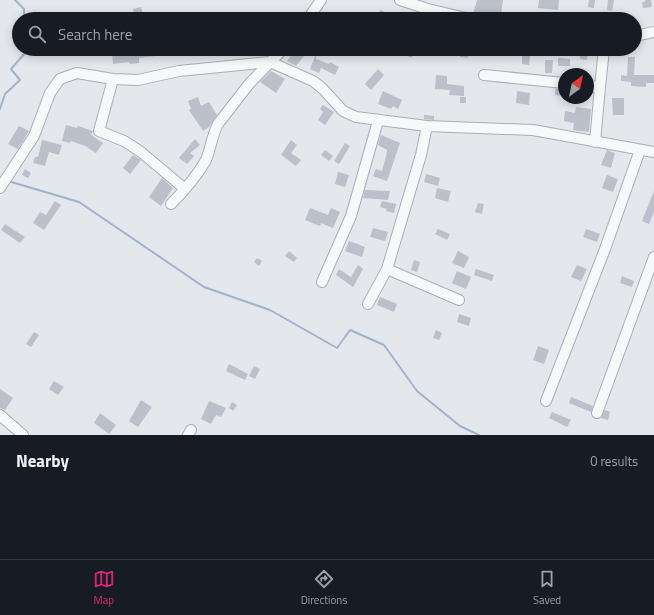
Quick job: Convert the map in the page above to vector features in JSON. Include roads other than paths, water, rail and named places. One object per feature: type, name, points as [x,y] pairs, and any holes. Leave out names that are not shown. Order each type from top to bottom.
[{"type":"street","points":[[313,12],[321,0]]},
{"type":"street","points":[[400,0],[439,12]]},
{"type":"street","points":[[642,35],[654,32]]},
{"type":"street","points":[[171,204],[185,189],[206,158],[218,124],[249,84],[276,56]]},
{"type":"street","points":[[595,142],[603,56]]},
{"type":"street","points":[[0,188],[34,136],[50,94],[60,79],[77,73],[113,79],[138,80],[179,71],[270,62],[313,81],[323,89],[343,111],[356,117],[426,126],[521,129],[654,152]]},
{"type":"street","points":[[484,75],[558,83]]},
{"type":"street","points":[[113,79],[99,131],[124,141],[141,152],[185,189]]},
{"type":"street","points":[[594,86],[600,87]]},
{"type":"street","points":[[322,282],[351,216],[378,121]]},
{"type":"street","points":[[368,304],[387,269],[421,155],[426,126]]},
{"type":"street","points":[[546,401],[605,249],[640,150]]},
{"type":"street","points":[[597,413],[654,258]]},
{"type":"street","points":[[387,269],[458,300]]},
{"type":"street","points":[[0,415],[19,433]]},
{"type":"waterway","points":[[15,0],[24,9],[24,12]]},
{"type":"waterway","points":[[0,109],[5,94],[20,80],[11,69],[22,56]]},
{"type":"waterway","points":[[8,181],[79,202],[204,287],[270,310],[337,348],[350,330],[384,345],[417,391],[460,426],[479,435]]}]
